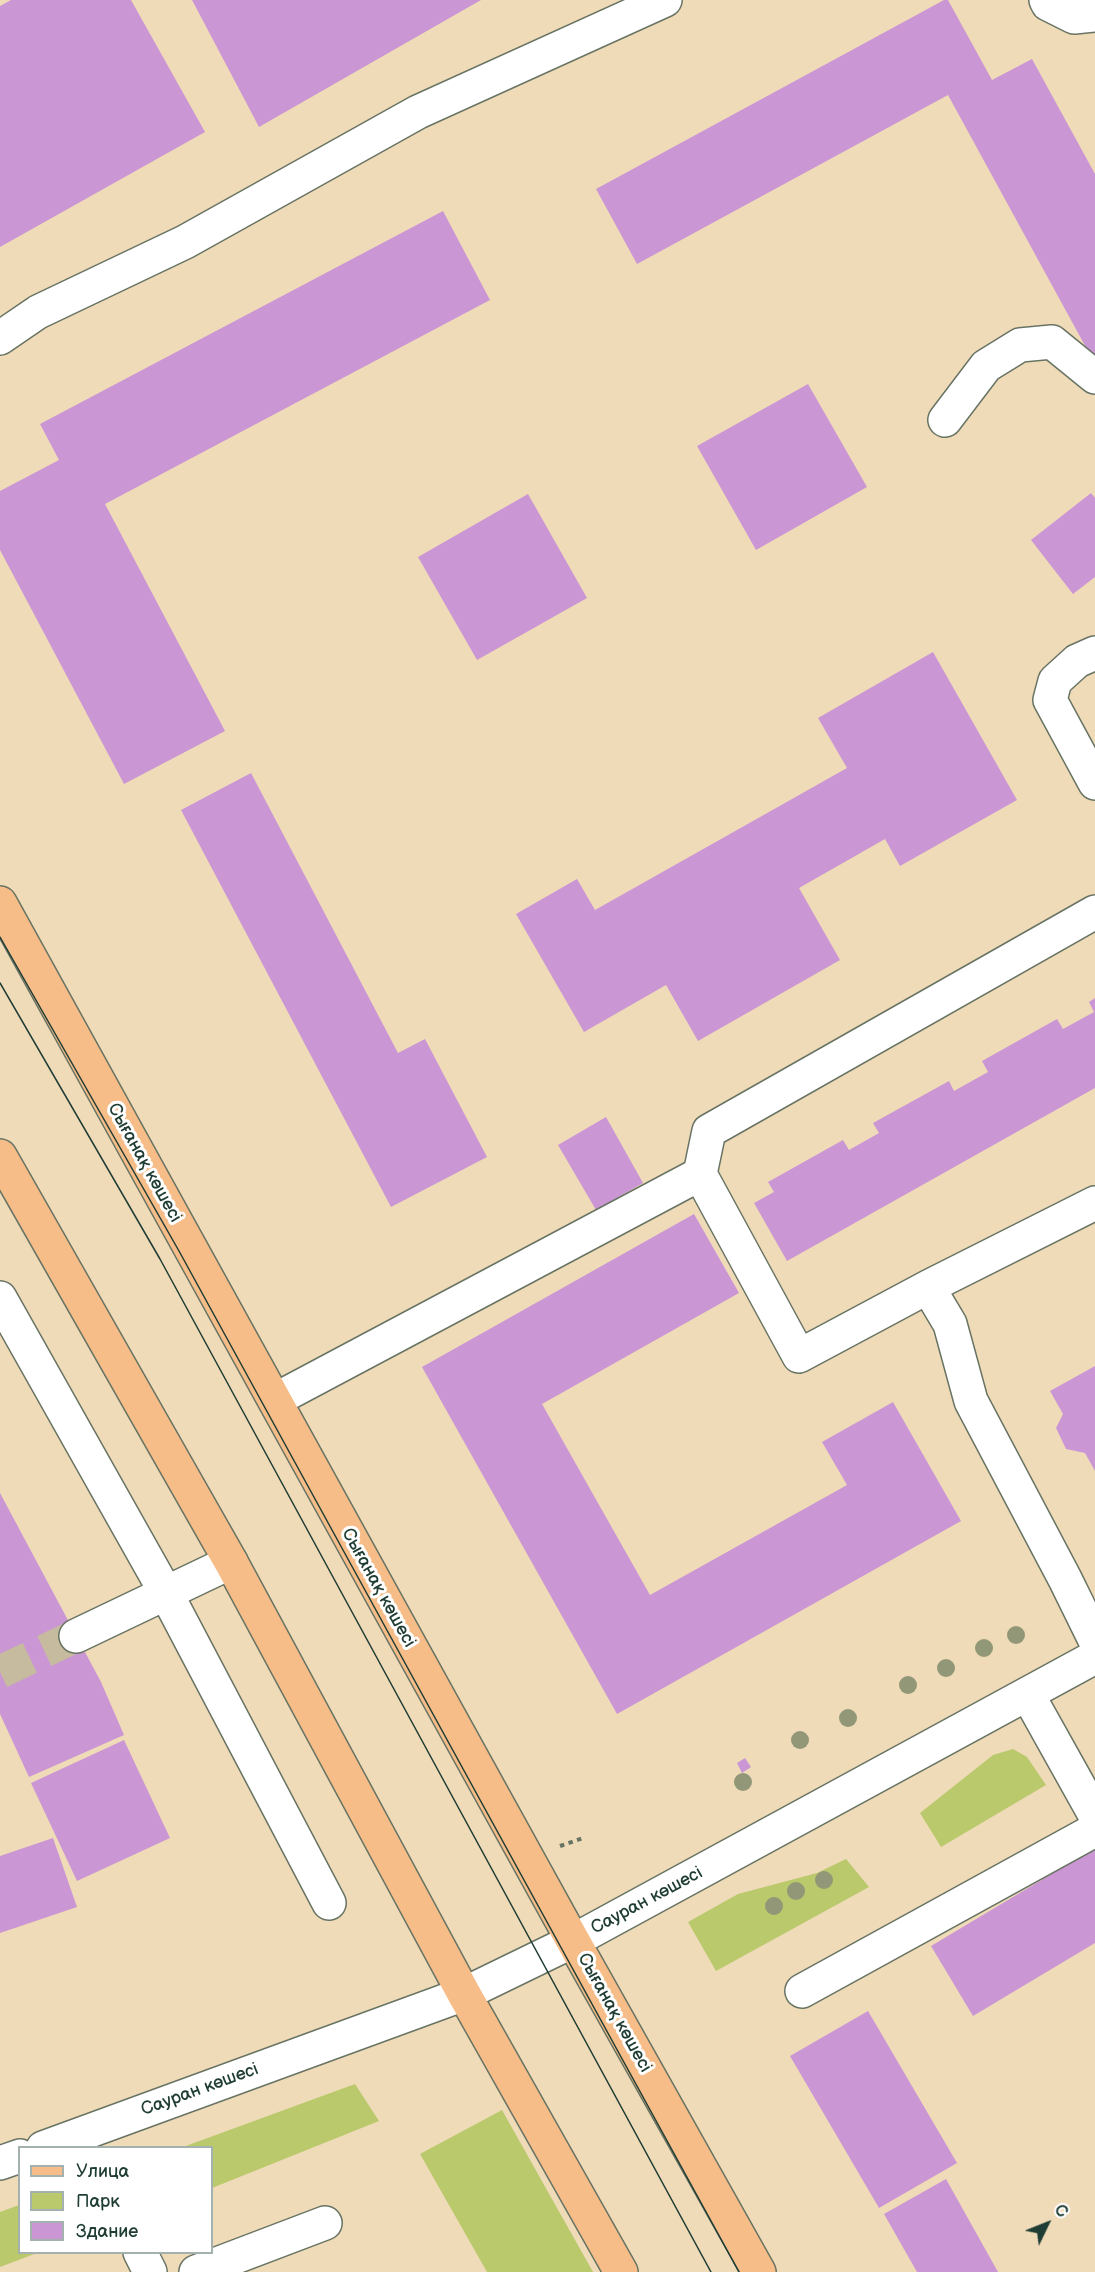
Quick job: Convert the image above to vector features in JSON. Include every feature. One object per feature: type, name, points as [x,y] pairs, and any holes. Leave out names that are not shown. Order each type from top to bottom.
[{"type":"main road","name":"Сығанақ көшесі","points":[[0,903],[573,1941],[759,2272]]},
{"type":"main road","points":[[0,1156],[231,1562],[464,1994],[621,2272]]},
{"type":"street","points":[[0,338],[38,312],[185,242],[418,112],[665,0]]},
{"type":"street","points":[[1046,0],[1048,4],[1074,17],[1095,15]]},
{"type":"street","points":[[945,420],[986,366],[1020,345],[1052,342],[1095,377]]},
{"type":"street","points":[[1095,653],[1077,661],[1055,681],[1050,700],[1095,783]]},
{"type":"street","points":[[1095,912],[709,1131],[700,1174],[799,1356],[928,1287],[1095,1203]]},
{"type":"street","points":[[275,1400],[700,1174]]},
{"type":"street","points":[[928,1287],[950,1324],[971,1401],[1095,1640]]},
{"type":"street","points":[[0,1298],[166,1593],[329,1903]]},
{"type":"street","points":[[76,1636],[231,1562]]},
{"type":"street","name":"Сауран көшесі","points":[[54,2146],[91,2139],[464,1994],[573,1941],[1095,1657]]},
{"type":"street","points":[[1028,1695],[1095,1815]]},
{"type":"street","points":[[802,1991],[1095,1830]]},
{"type":"street","points":[[0,2163],[18,2157]]},
{"type":"street","points":[[196,2272],[325,2223]]},
{"type":"street","points":[[141,2254],[150,2272]]},
{"type":"path","points":[[551,1850],[583,1838]]},
{"type":"green space","points":[[1013,1749],[1027,1757],[1046,1785],[941,1847],[920,1813],[993,1755]]},
{"type":"green space","points":[[846,1859],[869,1887],[716,1971],[688,1922],[738,1894],[817,1873]]},
{"type":"green space","points":[[355,2084],[379,2121],[213,2188],[213,2146],[186,2146]]},
{"type":"green space","points":[[502,2110],[593,2272],[487,2272],[420,2154]]},
{"type":"green space","points":[[18,2205],[18,2254],[34,2254],[0,2267],[0,2212]]},
{"type":"building","points":[[11,0],[131,0],[205,132],[0,247],[0,6]]},
{"type":"building","points":[[192,0],[481,0],[259,127]]},
{"type":"building","points":[[944,0],[948,0],[992,80],[1032,59],[1095,174],[1095,364],[948,95],[637,264],[596,189]]},
{"type":"building","points":[[443,211],[490,300],[105,504],[225,731],[124,784],[0,550],[0,491],[59,460],[40,424]]},
{"type":"building","points":[[808,384],[867,487],[756,550],[697,446]]},
{"type":"building","points":[[1091,493],[1095,498],[1095,577],[1073,594],[1031,540]]},
{"type":"building","points":[[528,494],[587,598],[477,660],[418,557]]},
{"type":"building","points":[[933,652],[1017,800],[900,866],[885,839],[799,888],[840,960],[698,1041],[666,985],[584,1032],[516,914],[577,879],[595,910],[847,768],[818,718]]},
{"type":"building","points":[[251,773],[398,1053],[425,1039],[487,1157],[391,1207],[181,810]]},
{"type":"building","points":[[1095,998],[1095,1088],[787,1261],[754,1203],[774,1192],[768,1182],[843,1140],[849,1150],[879,1133],[873,1123],[949,1081],[954,1091],[988,1072],[982,1061],[1057,1019],[1063,1029],[1094,1012],[1089,1002]]},
{"type":"building","points":[[606,1117],[643,1183],[596,1210],[558,1145]]},
{"type":"building","points":[[694,1214],[739,1293],[542,1404],[650,1595],[847,1485],[822,1442],[893,1402],[961,1521],[617,1714],[422,1367]]},
{"type":"building","points":[[1095,1366],[1095,1471],[1085,1453],[1066,1449],[1056,1428],[1063,1414],[1050,1391]]},
{"type":"building","points":[[0,1493],[101,1682],[124,1735],[29,1777],[0,1714]]},
{"type":"building","points":[[124,1740],[170,1838],[77,1881],[31,1783]]},
{"type":"building","points":[[745,1758],[751,1767],[742,1773],[737,1763]]},
{"type":"building","points":[[53,1838],[77,1907],[0,1933],[0,1856]]},
{"type":"building","points":[[1095,1848],[1095,1943],[973,2016],[931,1946]]},
{"type":"building","points":[[868,2011],[957,2163],[879,2208],[790,2056]]},
{"type":"building","points":[[946,2179],[998,2272],[917,2272],[884,2214]]},
{"type":"tunnel","points":[[0,1672],[76,1636]]},
{"type":"tram line","points":[[0,937],[179,1251],[739,2272]]},
{"type":"tram line","points":[[0,983],[160,1259],[711,2272]]}]
